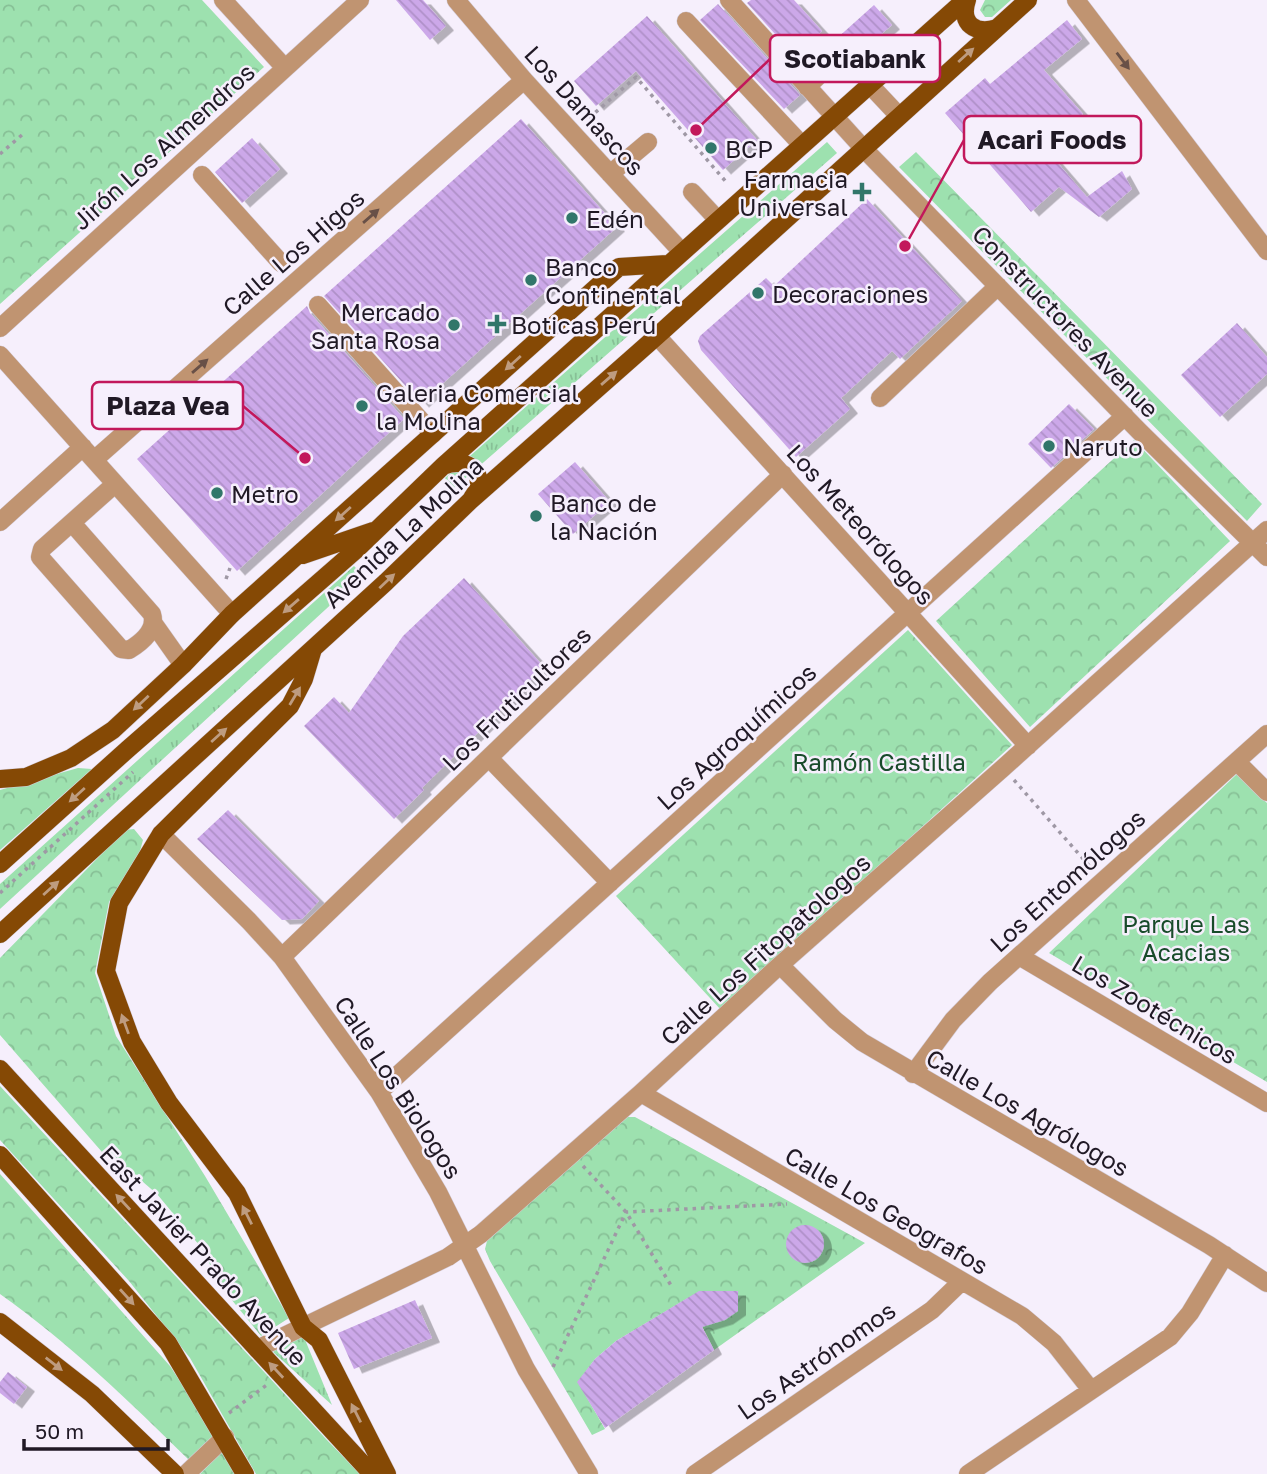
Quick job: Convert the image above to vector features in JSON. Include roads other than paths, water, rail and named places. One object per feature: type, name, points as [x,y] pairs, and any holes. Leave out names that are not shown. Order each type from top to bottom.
[{"type":"main road","points":[[966,0],[964,9],[967,21],[975,29],[986,31],[997,27]]},
{"type":"main road","name":"Avenida La Molina","points":[[0,864],[376,530],[681,251],[966,0]]},
{"type":"main road","name":"Avenida La Molina","points":[[0,934],[313,649],[470,501],[657,336],[1028,0]]},
{"type":"main road","points":[[0,779],[26,777],[71,758],[113,730],[183,665],[232,614],[619,267],[667,264]]},
{"type":"main road","points":[[443,466],[453,461],[465,462],[474,469],[478,480],[477,492],[470,501]]},
{"type":"main road","points":[[295,558],[376,530]]},
{"type":"main road","points":[[313,649],[304,679],[290,706],[161,834],[119,903],[106,971],[132,1042],[169,1103],[237,1193],[303,1327],[319,1340],[387,1474]]},
{"type":"main road","points":[[183,665],[200,685]]},
{"type":"main road","name":"East Javier Prado Avenue","points":[[0,1069],[373,1474]]},
{"type":"main road","points":[[0,1155],[168,1343],[245,1474]]},
{"type":"main road","points":[[0,1322],[92,1394],[175,1474]]},
{"type":"street","points":[[223,0],[285,68]]},
{"type":"street","name":"Jirón Los Almendros","points":[[0,328],[360,0]]},
{"type":"street","name":"Los Damascos","points":[[456,0],[524,80],[681,251]]},
{"type":"street","name":"Constructores Avenue","points":[[729,0],[863,148],[1125,416],[1267,556]]},
{"type":"street","points":[[1076,0],[1267,251]]},
{"type":"street","points":[[686,20],[801,144]]},
{"type":"street","points":[[807,87],[835,60]]},
{"type":"street","name":"Calle Los Higos","points":[[0,522],[88,454],[524,80]]},
{"type":"street","points":[[869,84],[899,116]]},
{"type":"street","points":[[610,174],[648,142]]},
{"type":"street","points":[[202,175],[281,263]]},
{"type":"street","points":[[692,192],[717,219]]},
{"type":"street","points":[[880,398],[998,286]]},
{"type":"street","points":[[318,305],[433,434]]},
{"type":"street","name":"Los Meteorólogos","points":[[657,336],[1028,746]]},
{"type":"street","points":[[0,355],[232,614]]},
{"type":"street","name":"Los Agroquímicos","points":[[379,1092],[1125,416]]},
{"type":"street","name":"Los Fruticultores","points":[[282,957],[783,474]]},
{"type":"street","points":[[115,484],[42,549],[40,557],[121,649],[129,650],[135,646],[151,631],[154,624]]},
{"type":"street","points":[[72,523],[152,614],[154,624],[183,665]]},
{"type":"street","name":"Calle Los Fitopatologos","points":[[257,1349],[466,1247],[641,1094],[780,965],[1267,530]]},
{"type":"street","name":"Los Entomólogos","points":[[914,1074],[953,1020],[990,982],[1267,734]]},
{"type":"street","points":[[489,758],[610,883]]},
{"type":"street","points":[[1237,762],[1267,792]]},
{"type":"street","name":"Calle Los Biologos","points":[[161,834],[282,957],[379,1092],[421,1161],[526,1368],[589,1474]]},
{"type":"street","name":"Los Zootécnicos","points":[[1019,956],[1267,1103]]},
{"type":"street","name":"Calle Los Agrólogos","points":[[780,965],[848,1032],[914,1074],[1225,1255],[1267,1283]]},
{"type":"street","name":"Calle Los Geografos","points":[[641,1094],[1033,1324],[1054,1343],[1090,1390]]},
{"type":"street","points":[[968,1474],[1177,1330],[1225,1255]]},
{"type":"street","name":"Los Astrónomos","points":[[695,1474],[932,1310],[961,1282]]},
{"type":"street","points":[[186,1474],[225,1437]]},
{"type":"place","name":"Scotiabank","points":[[696,130]]},
{"type":"place","name":"BCP","points":[[711,148]]},
{"type":"place","name":"Farmacia Universal","points":[[862,192]]},
{"type":"place","name":"Edén","points":[[572,218]]},
{"type":"place","name":"Acari Foods","points":[[905,246]]},
{"type":"place","name":"Banco Continental","points":[[531,280]]},
{"type":"place","name":"Decoraciones","points":[[758,293]]},
{"type":"place","name":"Boticas Perú","points":[[497,324]]},
{"type":"place","name":"Mercado Santa Rosa","points":[[454,325]]},
{"type":"place","name":"Galeria Comercial la Molina","points":[[362,406]]},
{"type":"place","name":"Naruto","points":[[1049,446]]},
{"type":"place","name":"Plaza Vea","points":[[305,458]]},
{"type":"place","name":"Metro","points":[[217,493]]},
{"type":"place","name":"Banco de la Nación","points":[[536,516]]},
{"type":"park label","name":"Ramón Castilla","points":[[879,761]]},
{"type":"park label","name":"Parque Las Acacias","points":[[1186,937]]}]
